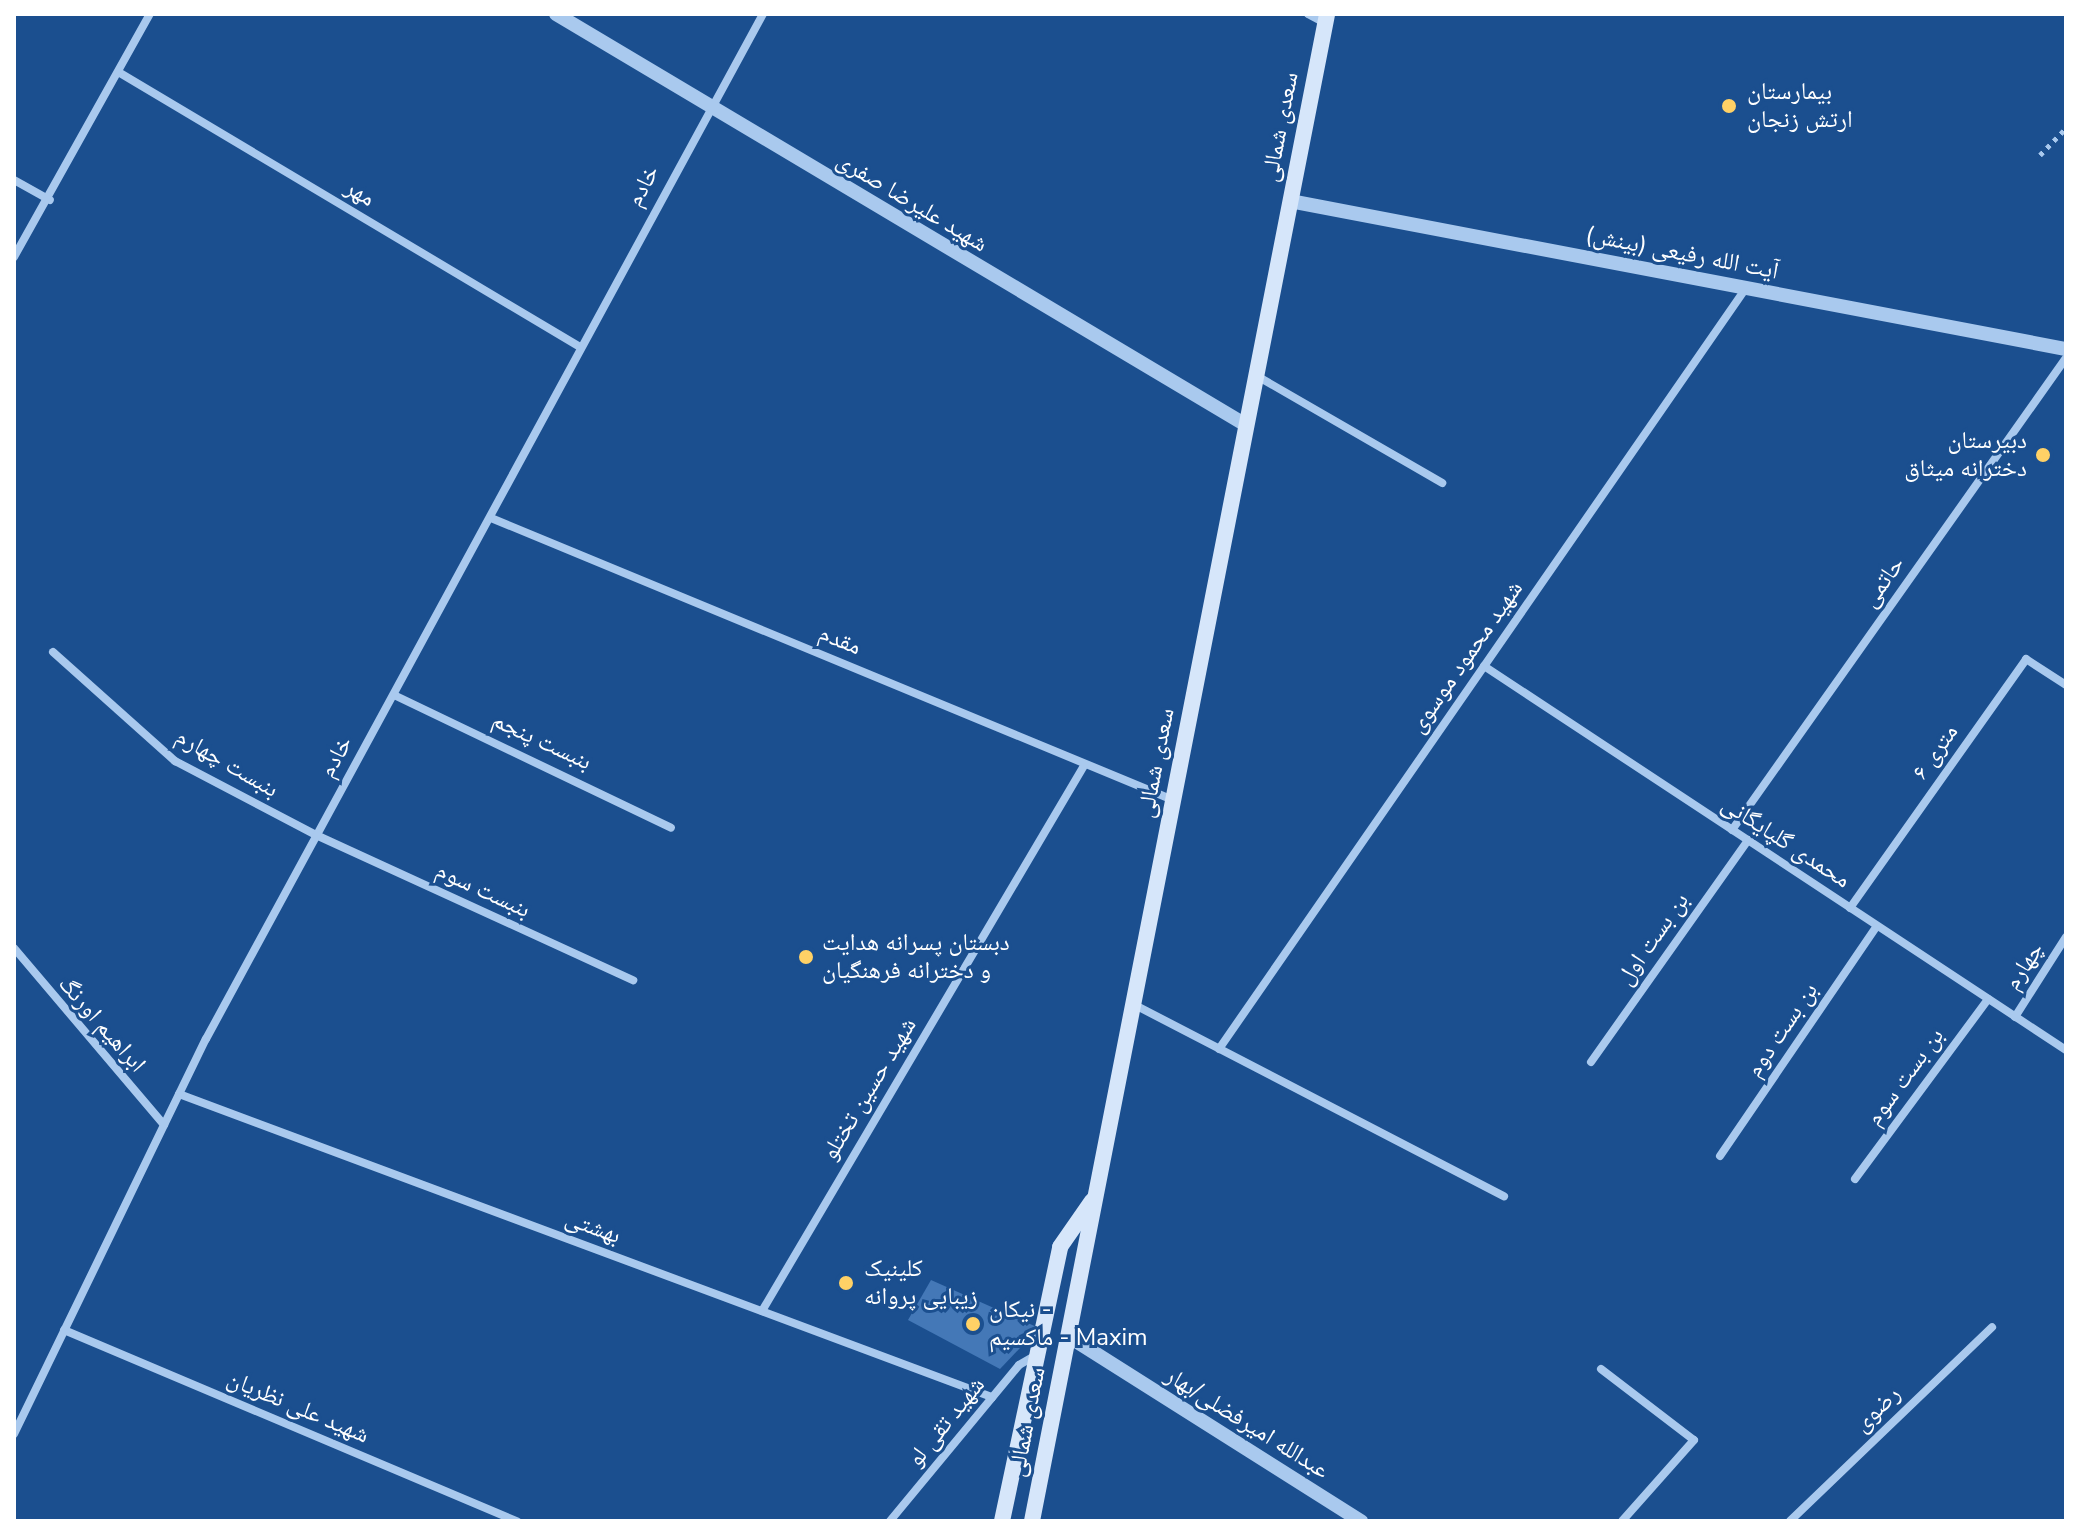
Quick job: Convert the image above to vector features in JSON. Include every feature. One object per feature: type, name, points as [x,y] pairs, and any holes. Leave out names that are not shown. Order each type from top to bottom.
[{"type":"main road","name":"سعدی شمالی","points":[[1032,1521],[1326,19]]},
{"type":"main road","points":[[1002,1521],[1060,1247],[1095,1196]]},
{"type":"street","points":[[14,257],[50,200],[150,14]]},
{"type":"street","name":"شهید علیرضا صفری","points":[[556,14],[1246,425]]},
{"type":"street","name":"خادم","points":[[14,1434],[179,1094],[316,835],[491,518],[707,106],[763,14]]},
{"type":"street","points":[[1308,14],[1326,19]]},
{"type":"street","name":"مهر","points":[[120,73],[580,347]]},
{"type":"street","points":[[14,180],[50,200]]},
{"type":"street","name":"آیت الله رفیعی (بینش)","points":[[1290,201],[2066,349]]},
{"type":"street","name":"شهید محمود موسوی","points":[[1219,1049],[1747,288]]},
{"type":"street","name":"حاتمی","points":[[1732,830],[2066,358]]},
{"type":"street","points":[[1256,376],[1442,483]]},
{"type":"street","name":"مقدم","points":[[491,518],[1173,800]]},
{"type":"street","name":"بنبست چهارم","points":[[53,652],[175,761],[316,835]]},
{"type":"street","name":"۶ متری","points":[[1850,908],[2026,659],[2066,685]]},
{"type":"street","name":"محمدی گلپایگانی","points":[[1484,666],[2066,1050]]},
{"type":"street","name":"بنبست پنجم","points":[[394,695],[671,828]]},
{"type":"street","name":"شهید حسین تختلو","points":[[762,1311],[1085,764]]},
{"type":"street","name":"بنبست سوم","points":[[316,835],[633,980]]},
{"type":"street","name":"بن بست اول","points":[[1591,1062],[1748,840]]},
{"type":"street","name":"بن بست دوم","points":[[1720,1156],[1877,926]]},
{"type":"street","name":"چهارم","points":[[2015,1017],[2066,937]]},
{"type":"street","name":"ابراهیم اورنگ","points":[[14,948],[164,1125]]},
{"type":"street","name":"بن بست سوم","points":[[1855,1179],[1988,999]]},
{"type":"street","points":[[1133,1004],[1504,1196]]},
{"type":"street","name":"بهشتی","points":[[179,1094],[992,1397]]},
{"type":"street","name":"رضوی","points":[[1790,1521],[1992,1327]]},
{"type":"street","name":"شهید علی نظریان","points":[[64,1330],[517,1521]]},
{"type":"street","name":"عبدالله امیرفضلی/بهار","points":[[1068,1336],[1361,1521]]},
{"type":"street","name":"شهید تقی لو","points":[[890,1521],[992,1397],[1037,1355]]},
{"type":"street","points":[[1601,1369],[1694,1440],[1622,1521]]},
{"type":"path","points":[[2040,155],[2066,128]]},
{"type":"building","name":"نیکان - ماکسیم - Maxim","points":[[931,1280],[1039,1328],[1000,1369],[908,1320]]},
{"type":"place","name":"بیمارستان ارتش زنجان","points":[[1729,106]]},
{"type":"place","name":"دبیرستان دخترانه میثاق","points":[[2043,455]]},
{"type":"place","name":"دبستان پسرانه هدایت و دخترانه فرهنگیان","points":[[806,957]]},
{"type":"place","name":"کلینیک زیبایی پروانه","points":[[846,1283]]},
{"type":"place","name":"نیکان - ماکسیم - Maxim","points":[[973,1324]]}]
